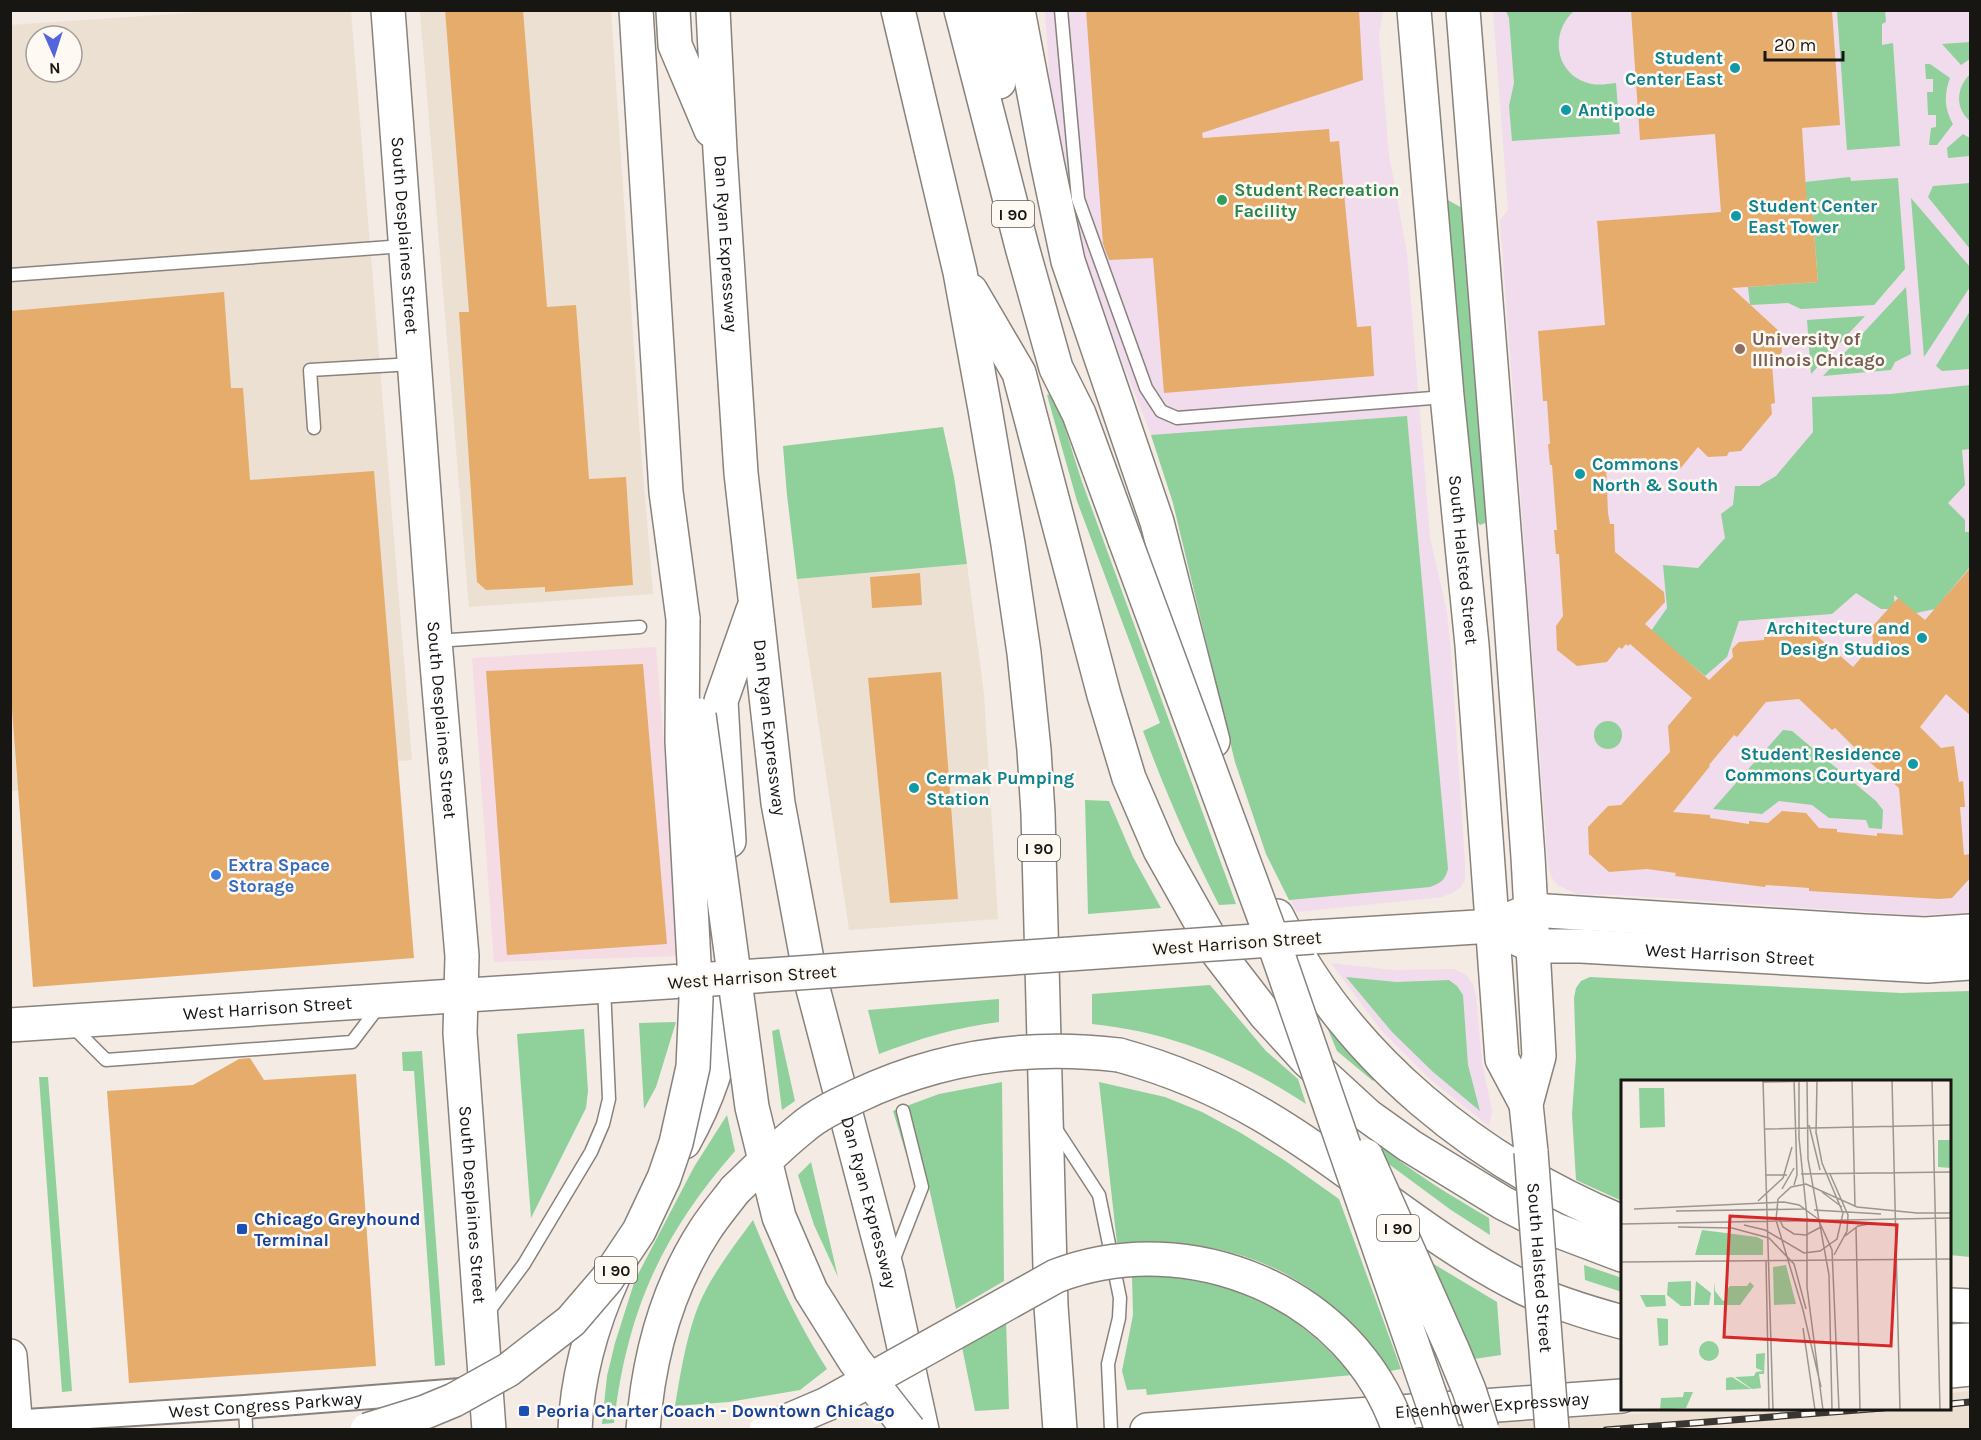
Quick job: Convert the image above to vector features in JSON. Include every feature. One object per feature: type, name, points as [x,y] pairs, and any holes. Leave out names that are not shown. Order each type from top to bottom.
[{"type":"main road","name":"South Desplaines Street","points":[[388,10],[435,641],[462,956],[460,1033],[489,1430]]},
{"type":"main road","points":[[636,10],[666,492],[683,619],[703,737],[752,1107],[779,1217],[811,1291],[855,1361],[909,1430]]},
{"type":"main road","points":[[673,10],[675,45],[720,151]]},
{"type":"main road","name":"Dan Ryan Expressway","points":[[713,10],[741,473],[778,803],[800,927],[826,1044],[888,1274],[922,1430]]},
{"type":"main road","name":"I 90","points":[[898,10],[960,272],[1008,544],[1024,653],[1033,739],[1041,877],[1051,1306],[1060,1430]]},
{"type":"main road","name":"I 90","points":[[961,10],[1022,248],[1056,368],[1079,414],[1303,1031],[1359,1140],[1454,1351],[1482,1430]]},
{"type":"main road","points":[[987,10],[1018,171],[1070,361],[1079,414]]},
{"type":"main road","points":[[1018,10],[1068,261],[1157,522],[1202,703],[1243,838],[1250,859],[1284,930],[1324,994],[1354,1031],[1408,1088],[1456,1129],[1512,1166],[1589,1208],[1621,1221]]},
{"type":"main road","name":"South Halsted Street","points":[[1414,10],[1447,396],[1471,634],[1502,1059],[1526,1104]]},
{"type":"main road","name":"South Halsted Street","points":[[1463,10],[1509,593],[1531,910],[1539,1056],[1526,1104],[1552,1430]]},
{"type":"main road","points":[[960,272],[1019,373],[1104,695],[1137,799],[1160,850],[1218,952],[1293,1045],[1368,1116],[1410,1146],[1503,1203],[1556,1230],[1621,1254]]},
{"type":"main road","name":"I 90","points":[[575,1430],[581,1374],[589,1338],[601,1303],[637,1222],[694,1124],[715,1071],[725,1023],[730,855],[721,701],[756,603]]},
{"type":"main road","points":[[367,1430],[425,1412],[454,1400],[508,1370],[571,1321],[607,1280],[639,1231],[664,1178],[676,1143],[693,1067],[696,999],[682,741],[683,619]]},
{"type":"main road","name":"West Harrison Street","points":[[10,1025],[1493,926],[1531,910],[1925,934],[1971,931]]},
{"type":"main road","name":"West Harrison Street","points":[[1493,926],[1533,946],[1581,946],[1926,966],[1971,963]]},
{"type":"main road","points":[[1303,1031],[1442,1430]]},
{"type":"main road","points":[[643,1430],[645,1396],[656,1340],[671,1297],[704,1232],[735,1190],[802,1127],[829,1109],[890,1080],[938,1065],[1014,1052],[1049,1050],[1119,1055],[1194,1079],[1263,1115],[1304,1141],[1442,1240],[1524,1288],[1557,1302],[1621,1321]]},
{"type":"main road","points":[[766,1430],[827,1404],[1056,1276],[1097,1263],[1163,1259],[1213,1265],[1233,1271],[1269,1286],[1299,1303],[1344,1340],[1364,1363],[1379,1385],[1399,1430]]},
{"type":"main road","points":[[1951,1305],[1971,1306]]},
{"type":"main road","points":[[1951,1341],[1971,1340]]},
{"type":"main road","points":[[10,1356],[14,1425]]},
{"type":"main road","points":[[1951,1371],[1971,1369]]},
{"type":"main road","name":"Eisenhower Expressway","points":[[1147,1430],[1621,1396]]},
{"type":"street","name":"West Congress Parkway","points":[[14,1425],[245,1417],[486,1387]]},
{"type":"lane","points":[[1061,10],[1078,199],[1146,388],[1161,411],[1177,417],[1447,396]]},
{"type":"lane","points":[[10,275],[405,246]]},
{"type":"lane","points":[[314,428],[310,370],[414,364]]},
{"type":"lane","points":[[435,641],[640,627]]},
{"type":"lane","points":[[480,1324],[524,1264],[591,1152],[603,1124],[609,1099],[604,987]]},
{"type":"lane","points":[[888,1274],[922,1187],[903,1111]]},
{"type":"lane","points":[[1045,1112],[1099,1195],[1120,1298],[1119,1318],[1108,1364],[1111,1430]]},
{"type":"shaded area","points":[[217,11],[351,11],[412,760],[11,791],[10,25],[24,24],[24,84],[84,84],[84,24],[25,24]]},
{"type":"shaded area","points":[[420,11],[611,11],[653,594],[469,607]]},
{"type":"shaded area","points":[[1045,11],[1383,11],[1379,35],[1389,155],[1407,253],[1430,538],[1447,612],[1451,653],[1465,863],[1465,880],[1461,887],[1452,893],[1442,897],[1297,912],[1266,854],[1235,762],[1173,503],[1151,435],[1089,276],[1055,153]]},
{"type":"shaded area","name":"University of Illinois Chicago","points":[[1493,11],[1970,11],[1970,913],[1912,915],[1577,894],[1557,885],[1552,878],[1548,865],[1500,220],[1508,210]]},
{"type":"shaded area","name":"Cermak Pumping Station","points":[[967,564],[984,694],[998,919],[849,930],[797,579]]},
{"type":"shaded area","points":[[656,647],[681,956],[494,962],[472,658]]},
{"type":"shaded area","points":[[1331,963],[1392,970],[1454,969],[1466,975],[1473,984],[1476,996],[1482,1063],[1492,1111],[1489,1126],[1431,1080],[1381,1030]]},
{"type":"shaded area","points":[[1970,1391],[1970,1429],[1391,1430],[1694,1410],[1951,1410],[1951,1393]]},
{"type":"green space","points":[[1506,11],[1574,11],[1561,30],[1559,51],[1562,61],[1577,78],[1588,83],[1598,85],[1616,83],[1620,134],[1512,141],[1509,106],[1514,83],[1509,18]]},
{"type":"green space","points":[[1837,11],[1885,11],[1886,22],[1882,24],[1882,45],[1893,43],[1900,146],[1847,150]]},
{"type":"green space","points":[[1970,42],[1970,59],[1961,65],[1942,44]]},
{"type":"green space","points":[[1925,64],[1930,64],[1950,78],[1946,101],[1953,124],[1937,145],[1929,145],[1931,128],[1936,127],[1936,115],[1928,115],[1927,92],[1933,92],[1933,79],[1926,79]]},
{"type":"green space","points":[[1970,74],[1970,121],[1961,110],[1959,98],[1962,85]]},
{"type":"green space","points":[[1963,134],[1970,138],[1970,156],[1948,158],[1947,148]]},
{"type":"green space","points":[[1850,177],[1851,181],[1898,178],[1905,269],[1874,305],[1801,309],[1788,303],[1750,305],[1748,287],[1818,282],[1812,206],[1807,206],[1805,182]]},
{"type":"green space","points":[[1970,183],[1970,249],[1928,197],[1933,186]]},
{"type":"green space","points":[[1911,198],[1970,267],[1970,287],[1924,357]]},
{"type":"green space","points":[[1446,199],[1464,209],[1487,519],[1480,525],[1476,521],[1455,357]]},
{"type":"green space","points":[[1906,287],[1911,354],[1895,362],[1891,370],[1823,376]]},
{"type":"green space","points":[[1970,311],[1970,369],[1942,371],[1936,366]]},
{"type":"green space","points":[[1865,316],[1811,374],[1807,320]]},
{"type":"green space","points":[[1970,385],[1970,449],[1962,450],[1965,485],[1948,503],[1965,520],[1965,532],[1970,532],[1970,567],[1935,609],[1916,613],[1894,595],[1895,609],[1881,609],[1856,593],[1832,614],[1739,621],[1727,657],[1705,676],[1651,631],[1667,608],[1663,565],[1698,568],[1725,538],[1721,514],[1733,505],[1735,486],[1759,486],[1776,476],[1813,432],[1812,397],[1891,394]]},
{"type":"green space","points":[[1054,393],[1081,479],[1236,904],[1219,905],[1178,819],[1143,731],[1160,723],[1077,501],[1047,395]]},
{"type":"green space","points":[[1407,416],[1448,869],[1442,881],[1430,887],[1289,900],[1266,854],[1235,762],[1173,503],[1151,435]]},
{"type":"green space","points":[[943,427],[954,477],[967,564],[797,579],[783,446]]},
{"type":"green space","points":[[1608,721],[1618,725],[1622,735],[1618,745],[1608,749],[1598,745],[1594,735],[1598,725]]},
{"type":"green space","points":[[1783,730],[1792,731],[1876,801],[1883,810],[1882,829],[1869,828],[1866,820],[1829,818],[1812,805],[1779,801],[1762,814],[1713,809]]},
{"type":"green space","points":[[1085,800],[1109,801],[1133,857],[1161,908],[1088,914]]},
{"type":"green space","points":[[1346,977],[1396,982],[1449,980],[1457,986],[1463,995],[1468,1065],[1480,1111],[1433,1072],[1392,1032]]},
{"type":"green space","points":[[1590,977],[1901,993],[1970,991],[1970,1257],[1951,1255],[1951,1080],[1621,1080],[1621,1201],[1576,1180],[1572,1114],[1576,1058],[1574,998],[1576,988],[1581,981]]},
{"type":"green space","points":[[1210,985],[1266,1051],[1298,1079],[1306,1104],[1256,1074],[1204,1051],[1150,1034],[1092,1024],[1092,994]]},
{"type":"green space","points":[[999,999],[999,1022],[938,1034],[879,1054],[868,1010]]},
{"type":"green space","points":[[1324,1020],[1375,1079],[1373,1081],[1337,1051]]},
{"type":"green space","points":[[676,1022],[656,1087],[644,1109],[639,1023]]},
{"type":"green space","points":[[584,1029],[588,1091],[586,1108],[531,1218],[517,1034]]},
{"type":"green space","points":[[779,1029],[795,1101],[782,1110],[772,1031]]},
{"type":"green space","points":[[422,1051],[445,1365],[435,1366],[414,1071],[403,1071],[402,1052]]},
{"type":"green space","points":[[39,1077],[48,1077],[72,1391],[62,1392]]},
{"type":"green space","points":[[1002,1082],[1004,1281],[956,1309],[928,1183],[925,1184],[921,1154],[907,1157],[893,1111],[939,1094]]},
{"type":"green space","points":[[1099,1082],[1165,1097],[1202,1112],[1284,1160],[1339,1199],[1401,1369],[1390,1371],[1363,1337],[1335,1309],[1305,1285],[1272,1267],[1237,1254],[1200,1246],[1160,1242],[1117,1243]]},
{"type":"green space","points":[[727,1115],[735,1151],[709,1182],[687,1214],[652,1277],[638,1310],[628,1345],[614,1423],[602,1424],[607,1376],[635,1280],[694,1167]]},
{"type":"green space","points":[[1378,1144],[1418,1174],[1489,1218],[1490,1235],[1451,1210],[1386,1162]]},
{"type":"green space","points":[[811,1162],[838,1277],[814,1225],[798,1175]]},
{"type":"green space","points":[[753,1220],[787,1296],[827,1369],[800,1390],[729,1402],[675,1406],[691,1326],[700,1302],[721,1265]]},
{"type":"green space","points":[[1432,1263],[1497,1302],[1501,1355],[1474,1359]]},
{"type":"green space","points":[[1584,1265],[1621,1278],[1621,1292],[1585,1280]]},
{"type":"green space","points":[[1132,1275],[1202,1280],[1266,1303],[1321,1343],[1352,1375],[1147,1395],[1146,1389],[1127,1390],[1122,1371],[1133,1315]]},
{"type":"green space","points":[[1006,1320],[1009,1409],[975,1411],[962,1347]]},
{"type":"building","points":[[445,10],[523,10],[547,307],[576,305],[589,479],[626,477],[633,585],[545,592],[545,587],[486,590],[477,582],[459,312],[469,312]]},
{"type":"building","name":"Student Recreation Facility","points":[[1086,10],[1359,10],[1363,80],[1202,133],[1203,138],[1329,129],[1330,142],[1339,141],[1357,327],[1371,326],[1374,376],[1164,393],[1153,258],[1109,260],[1103,244]]},
{"type":"building","points":[[1631,10],[1832,10],[1840,125],[1802,128],[1807,206],[1812,206],[1818,282],[1732,288],[1780,332],[1782,352],[1772,364],[1775,403],[1771,404],[1772,414],[1741,451],[1729,452],[1727,456],[1708,457],[1698,447],[1680,469],[1659,471],[1646,458],[1608,461],[1609,466],[1606,466],[1608,513],[1610,524],[1614,524],[1615,552],[1664,592],[1665,602],[1645,624],[1709,680],[1733,657],[1732,649],[1739,642],[1764,640],[1764,637],[1817,636],[1853,667],[1873,644],[1872,627],[1898,598],[1925,620],[1971,567],[1971,716],[1946,694],[1920,727],[1941,748],[1954,746],[1959,782],[1963,781],[1965,807],[1960,807],[1964,855],[1971,854],[1971,877],[1952,898],[1809,891],[1809,888],[1766,885],[1765,887],[1675,876],[1676,873],[1647,869],[1609,872],[1589,854],[1588,827],[1608,806],[1621,805],[1670,752],[1668,726],[1692,698],[1630,644],[1628,646],[1626,644],[1622,649],[1619,647],[1607,662],[1577,666],[1557,650],[1556,626],[1563,616],[1559,554],[1556,554],[1554,530],[1557,530],[1548,444],[1550,444],[1547,401],[1543,401],[1538,331],[1605,325],[1597,221],[1721,212],[1715,134],[1640,140]],"holes":[[[1799,699],[1832,730],[1835,728],[1899,788],[1903,835],[1877,833],[1877,836],[1819,828],[1806,813],[1782,811],[1768,823],[1749,821],[1749,824],[1710,818],[1710,815],[1673,812],[1734,735],[1737,737],[1766,702]]]},
{"type":"building","points":[[224,292],[231,388],[243,388],[250,480],[374,471],[414,958],[33,987],[10,682],[10,311]]},
{"type":"building","points":[[920,573],[922,605],[872,608],[870,577]]},
{"type":"building","points":[[643,664],[667,944],[507,955],[486,671]]},
{"type":"building","name":"Cermak Pumping Station","points":[[941,672],[958,899],[890,903],[868,678]]},
{"type":"building","name":"Chicago Greyhound Terminal","points":[[250,1058],[264,1080],[356,1074],[376,1366],[129,1383],[107,1091],[193,1085],[239,1059]]},
{"type":"railway","points":[[1951,1404],[1970,1402]]},
{"type":"railway","points":[[1606,1430],[1858,1410]]},
{"type":"place","name":"Student Center East","points":[[1735,68]]},
{"type":"place","name":"Antipode","points":[[1566,110]]},
{"type":"place","name":"Student Recreation Facility","points":[[1222,200]]},
{"type":"place","name":"Student Center East Tower","points":[[1736,216]]},
{"type":"place","name":"University of Illinois Chicago","points":[[1740,349]]},
{"type":"place","name":"Commons North & South","points":[[1580,474]]},
{"type":"place","name":"Architecture and Design Studios","points":[[1922,638]]},
{"type":"place","name":"Student Residence Commons Courtyard","points":[[1913,764]]},
{"type":"place","name":"Cermak Pumping Station","points":[[914,788]]},
{"type":"place","name":"Extra Space Storage","points":[[216,875]]},
{"type":"place","name":"Chicago Greyhound Terminal","points":[[242,1229]]},
{"type":"place","name":"Peoria Charter Coach - Downtown Chicago","points":[[524,1411]]}]
